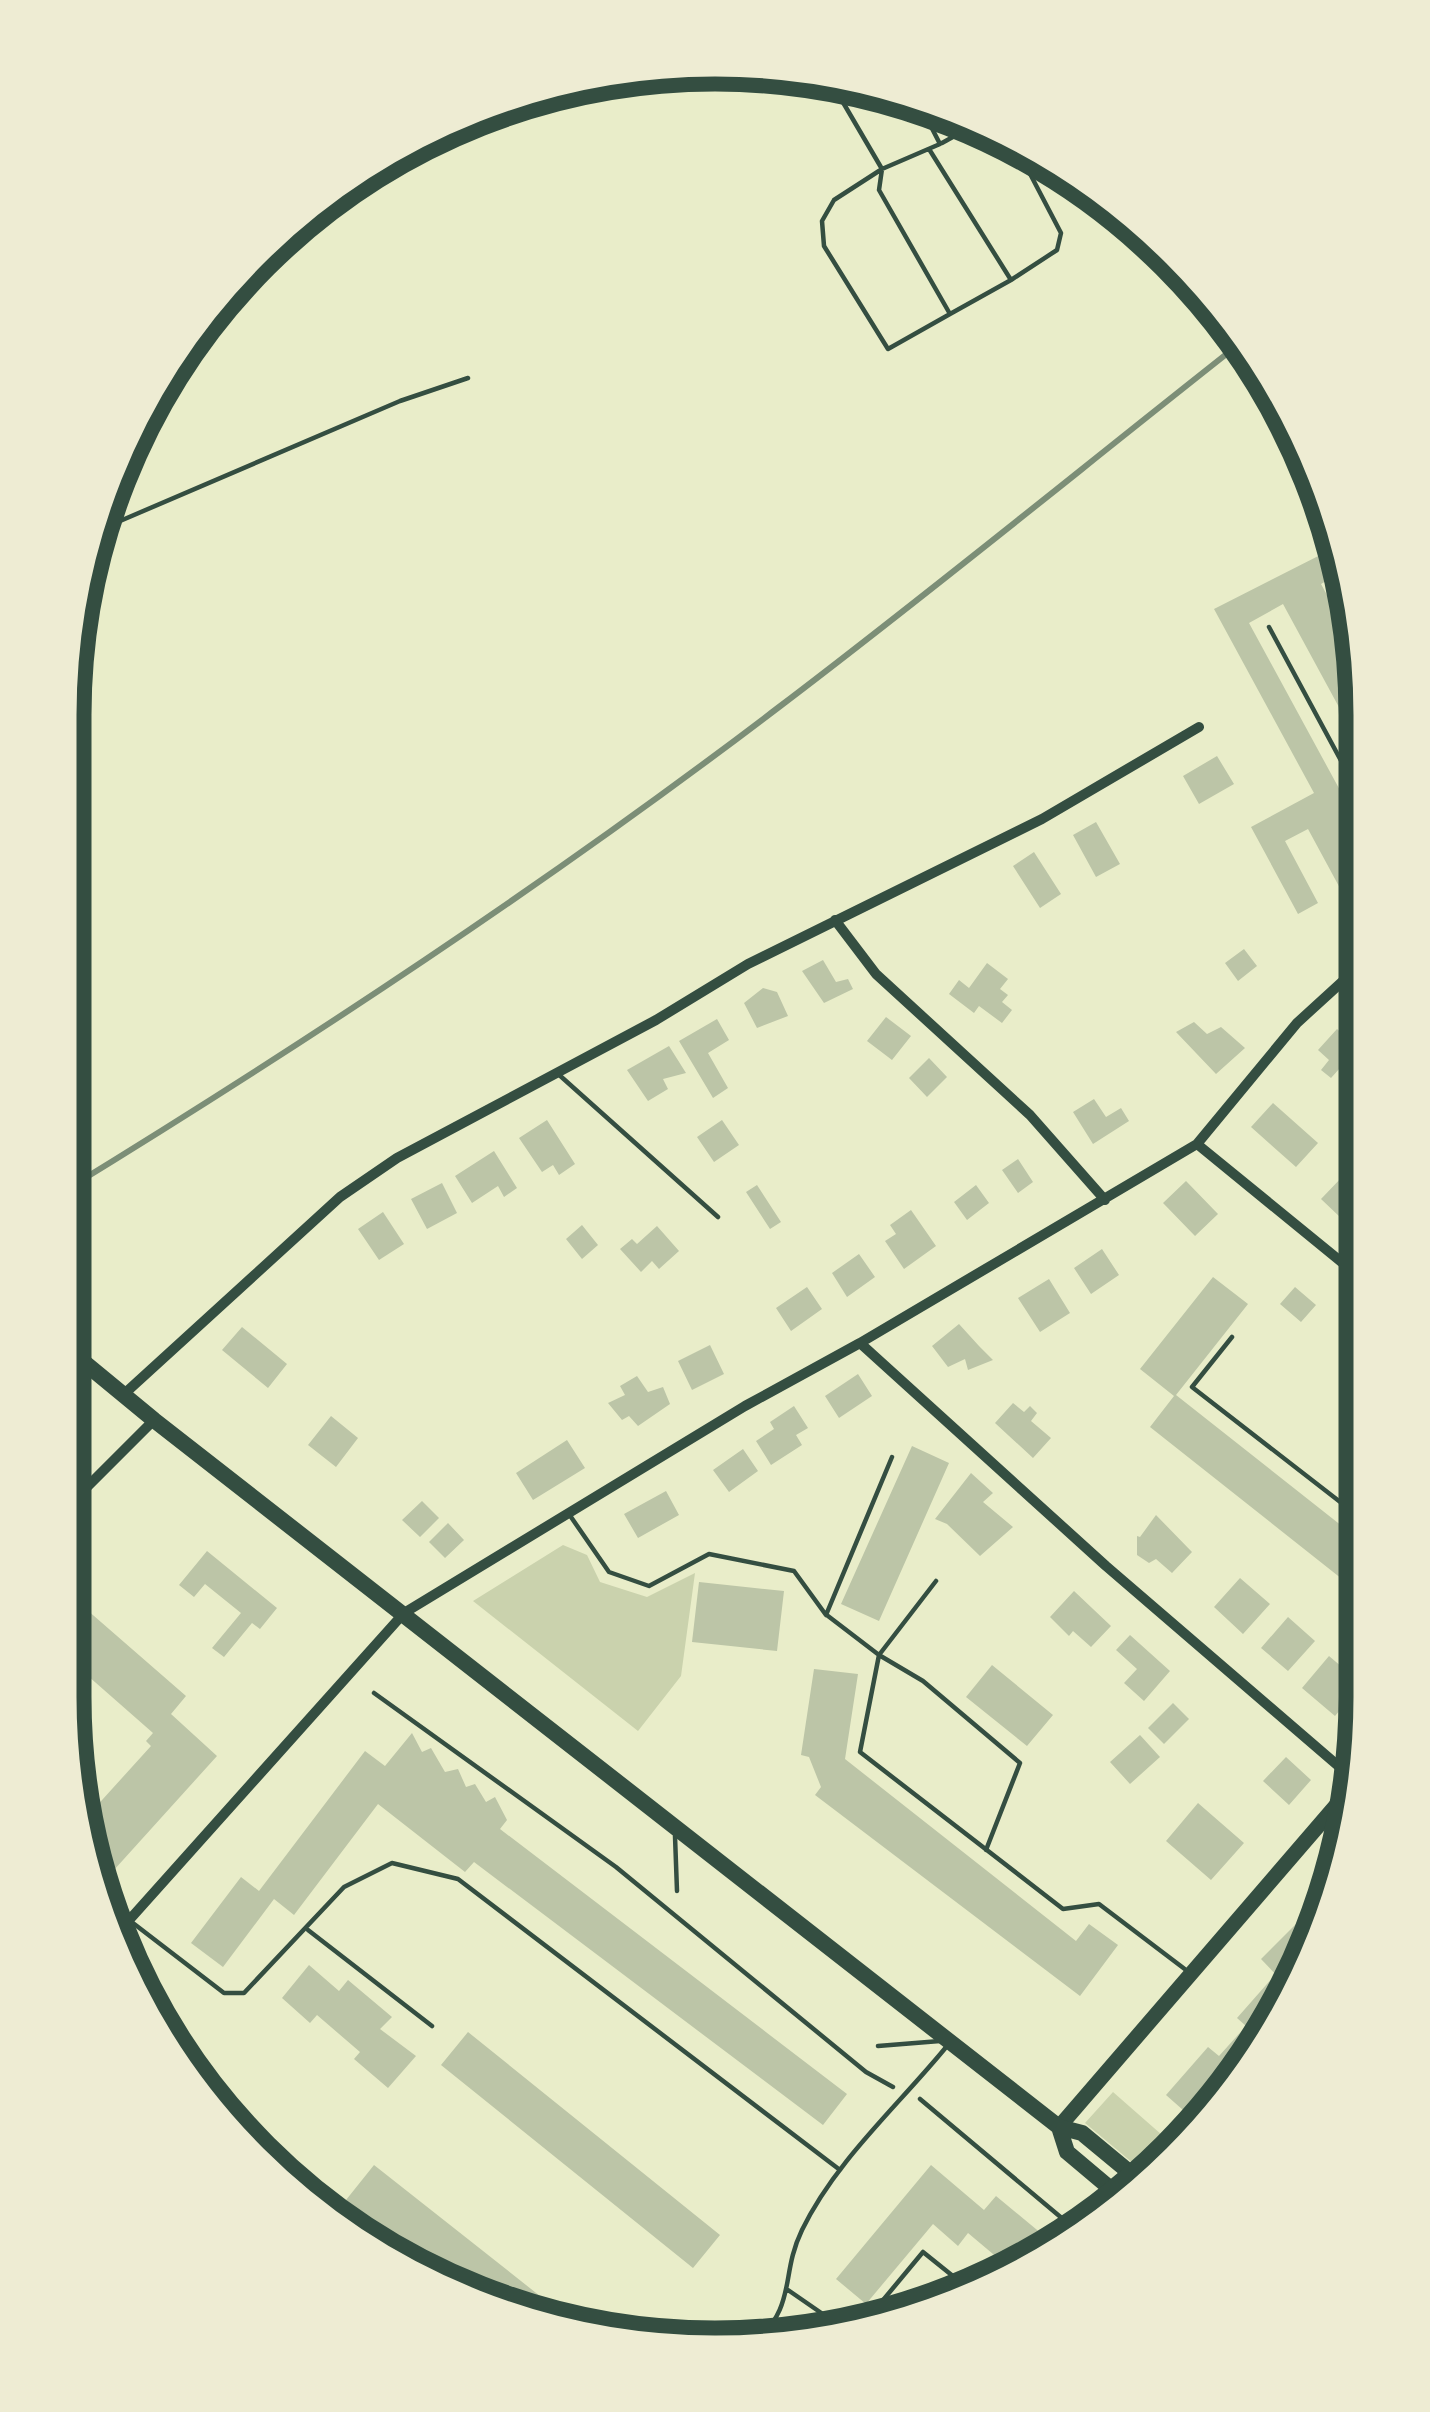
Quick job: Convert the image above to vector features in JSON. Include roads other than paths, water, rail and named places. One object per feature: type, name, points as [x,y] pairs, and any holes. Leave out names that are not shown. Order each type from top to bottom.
[{"type":"main road","points":[[84,1362],[1059,2127],[1082,2133],[1129,2172]]},
{"type":"main road","points":[[1059,2127],[1336,1806]]},
{"type":"main road","points":[[1059,2127],[1067,2152],[1110,2188]]},
{"type":"street","points":[[123,1395],[340,1198],[397,1158],[835,920],[1042,819],[1199,727]]},
{"type":"street","points":[[835,920],[877,974],[1016,1100],[1105,1201]]},
{"type":"street","points":[[126,1923],[404,1613],[745,1406],[1197,1144],[1297,1023],[1346,979]]},
{"type":"street","points":[[1197,1144],[1346,1266]]},
{"type":"street","points":[[860,1343],[1342,1769]]},
{"type":"street","points":[[84,1490],[154,1420]]},
{"type":"lane","points":[[840,96],[882,169],[879,190],[950,314]]},
{"type":"lane","points":[[928,121],[940,144]]},
{"type":"lane","points":[[959,133],[882,169],[834,200],[822,221],[824,246],[888,349],[1057,250],[1061,233],[1026,166]]},
{"type":"lane","points":[[929,149],[1011,280]]},
{"type":"lane","points":[[1269,627],[1346,770]]},
{"type":"lane","points":[[557,1073],[718,1217]]},
{"type":"lane","points":[[1232,1337],[1192,1387],[1346,1506]]},
{"type":"lane","points":[[826,1615],[892,1457]]},
{"type":"lane","points":[[568,1513],[608,1572],[649,1586],[710,1554],[794,1571],[826,1615],[923,1681],[1020,1763],[986,1850]]},
{"type":"lane","points":[[936,1580],[879,1655],[860,1752],[1063,1909],[1099,1904],[1191,1973]]},
{"type":"lane","points":[[674,1824],[677,1891]]},
{"type":"lane","points":[[129,1920],[224,1994],[244,1993],[344,1887],[392,1863],[458,1879],[840,2170]]},
{"type":"lane","points":[[307,1929],[432,2026]]},
{"type":"lane","points":[[878,2046],[952,2041]]},
{"type":"lane","points":[[775,2325],[800,2234],[840,2170],[952,2041]]},
{"type":"lane","points":[[878,2306],[923,2252],[957,2279]]},
{"type":"lane","points":[[788,2290],[828,2318]]},
{"type":"railway","points":[[84,1179],[338,1018],[606,835],[838,662],[1230,351]]}]
